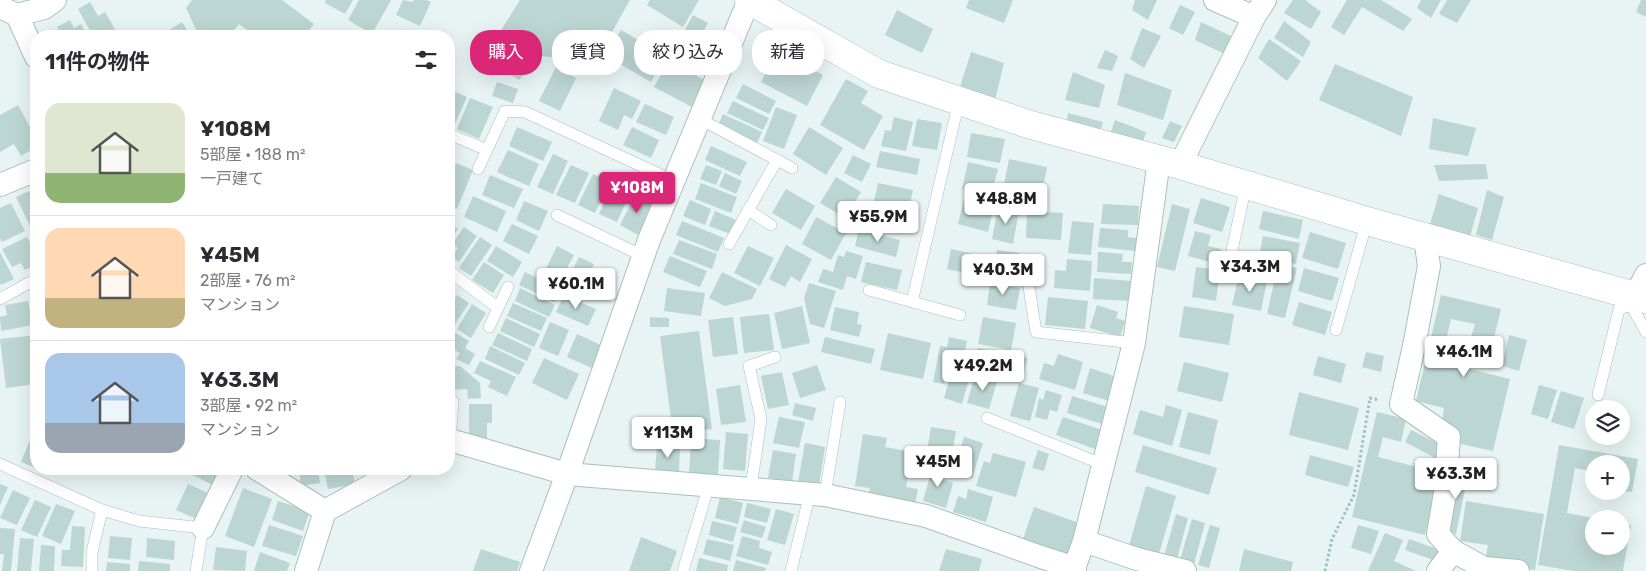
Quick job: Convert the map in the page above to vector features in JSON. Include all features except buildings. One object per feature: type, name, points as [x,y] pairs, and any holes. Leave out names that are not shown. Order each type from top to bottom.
[{"type":"street","points":[[30,47],[8,11],[44,8],[56,0]]},
{"type":"street","points":[[531,571],[644,256],[750,0],[880,74],[1031,125],[1246,185],[1425,238],[1639,294]]},
{"type":"street","points":[[455,442],[567,474],[818,494],[926,516],[1074,569],[1084,542],[1102,464],[1134,343],[1169,163],[1259,9],[1215,0]]},
{"type":"street","points":[[0,185],[30,172]]},
{"type":"street","points":[[1425,238],[1429,266],[1401,404],[1450,437],[1445,493],[1438,534],[1453,552],[1484,568],[1518,571]]},
{"type":"street","points":[[203,528],[229,475]]},
{"type":"street","points":[[306,571],[325,511],[379,475]]},
{"type":"street","points":[[282,477],[325,511]]},
{"type":"street","points":[[1084,542],[1137,559],[1185,571]]},
{"type":"street","points":[[1438,571],[1453,552]]},
{"type":"lane","points":[[912,302],[959,101]]},
{"type":"lane","points":[[478,170],[505,111],[525,112],[674,181]]},
{"type":"lane","points":[[700,119],[792,168]]},
{"type":"lane","points":[[455,137],[487,150]]},
{"type":"lane","points":[[729,244],[777,160]]},
{"type":"lane","points":[[1230,260],[1246,185]]},
{"type":"lane","points":[[748,210],[771,225]]},
{"type":"lane","points":[[557,215],[644,256]]},
{"type":"lane","points":[[1336,330],[1367,221]]},
{"type":"lane","points":[[1026,268],[1036,332],[1134,343]]},
{"type":"lane","points":[[455,276],[498,308]]},
{"type":"lane","points":[[0,299],[30,282]]},
{"type":"lane","points":[[489,327],[508,286]]},
{"type":"lane","points":[[869,290],[960,315]]},
{"type":"lane","points":[[1598,395],[1619,309],[1639,294],[1646,332]]},
{"type":"lane","points":[[751,488],[761,419],[749,366],[775,357]]},
{"type":"lane","points":[[791,571],[818,494],[840,402]]},
{"type":"lane","points":[[987,418],[1102,464]]},
{"type":"lane","points":[[0,464],[102,510],[139,521],[203,528],[196,571]]},
{"type":"lane","points":[[684,571],[710,485]]},
{"type":"lane","points":[[92,571],[92,552],[102,510]]},
{"type":"path","points":[[1325,571],[1332,539],[1354,495],[1370,398],[1401,404]]}]
